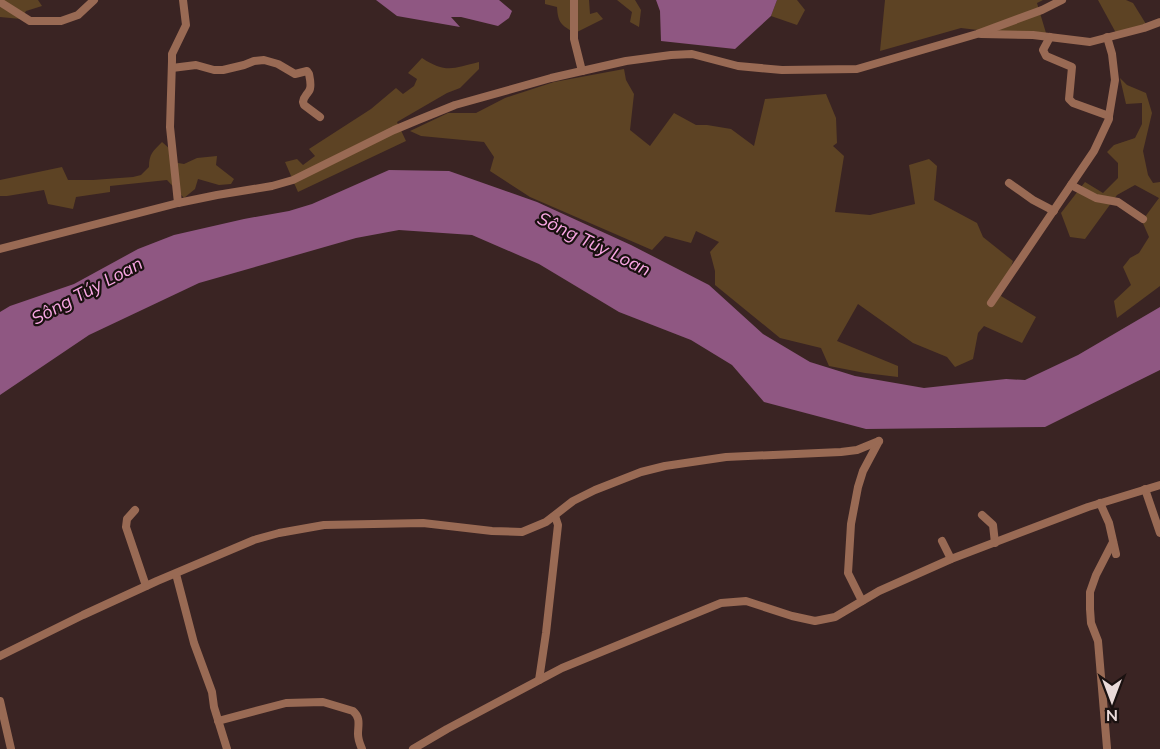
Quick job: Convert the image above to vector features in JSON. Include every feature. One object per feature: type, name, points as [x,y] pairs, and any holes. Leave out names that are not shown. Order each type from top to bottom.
[{"type":"street","points":[[0,2],[30,21],[61,21],[78,15],[94,0]]},
{"type":"street","points":[[178,203],[170,127],[172,54],[186,25],[183,0]]},
{"type":"street","points":[[574,0],[574,39],[582,71]]},
{"type":"street","points":[[0,249],[178,203],[293,180],[394,130],[455,105],[582,71],[626,61],[692,54],[738,66],[771,69],[857,69],[977,34],[1042,10],[1062,0]]},
{"type":"street","points":[[977,34],[1033,35],[1090,42],[1160,22]]},
{"type":"street","points":[[1050,38],[1043,50],[1046,56],[1072,67],[1069,99],[1073,103],[1109,116]]},
{"type":"street","points":[[991,303],[1094,151],[1109,116],[1115,80],[1112,54],[1107,38]]},
{"type":"street","points":[[172,68],[196,65],[223,70],[264,60],[278,64],[295,74],[307,71],[310,91],[304,96],[303,102],[320,117]]},
{"type":"street","points":[[1009,183],[1054,211]]},
{"type":"street","points":[[1071,185],[1096,198],[1118,202],[1143,219]]},
{"type":"street","points":[[0,656],[146,586],[254,540],[279,533],[324,525],[423,523],[522,532],[546,522],[573,501],[641,472],[726,457],[857,450],[879,441],[861,477],[854,501],[851,524],[848,573],[862,601]]},
{"type":"street","points":[[413,749],[562,668],[721,603],[746,602],[815,621],[836,617],[879,591],[949,561],[995,543],[1048,528],[1100,503],[1160,485]]},
{"type":"street","points":[[1145,489],[1160,533]]},
{"type":"street","points":[[1100,503],[1109,523],[1116,554]]},
{"type":"street","points":[[135,510],[127,519],[126,527],[146,586]]},
{"type":"street","points":[[982,515],[993,525],[995,543]]},
{"type":"street","points":[[539,680],[558,525],[555,516]]},
{"type":"street","points":[[1107,748],[1098,641],[1091,622],[1090,592],[1113,542]]},
{"type":"street","points":[[940,544],[949,561]]},
{"type":"street","points":[[176,574],[194,643],[212,692],[213,707],[227,749]]},
{"type":"street","points":[[0,702],[11,749]]},
{"type":"street","points":[[218,721],[286,703],[323,702],[356,714],[359,720],[359,740],[362,749]]},
{"type":"shaded area","points":[[0,0],[38,0],[42,6],[26,11],[21,19],[0,17]]},
{"type":"shaded area","points":[[545,0],[589,0],[590,14],[597,12],[603,19],[575,33],[561,23],[557,7],[545,4]]},
{"type":"shaded area","points":[[617,0],[635,0],[641,10],[639,27],[630,22],[632,12]]},
{"type":"shaded area","points":[[777,0],[797,0],[805,10],[797,25],[771,16]]},
{"type":"shaded area","points":[[885,0],[1043,0],[1037,3],[1046,33],[994,32],[961,28],[880,51]]},
{"type":"shaded area","points":[[1098,0],[1126,0],[1133,3],[1146,24],[1116,33]]},
{"type":"shaded area","points":[[422,58],[444,68],[456,68],[479,62],[479,69],[460,88],[397,122],[406,141],[298,192],[285,162],[297,159],[303,165],[315,156],[309,149],[371,109],[396,88],[403,94],[414,86],[417,79],[408,73]]},
{"type":"shaded area","points":[[624,69],[626,80],[634,94],[630,130],[650,146],[674,113],[696,125],[731,129],[754,146],[765,99],[826,94],[836,118],[837,143],[833,146],[844,156],[835,212],[870,215],[915,204],[909,165],[929,159],[937,166],[934,200],[977,223],[983,237],[1013,261],[1001,296],[1036,317],[1022,343],[984,326],[978,333],[973,359],[955,367],[947,357],[913,343],[858,304],[837,341],[898,366],[898,377],[829,366],[821,348],[780,338],[715,285],[715,271],[710,252],[719,242],[696,231],[691,243],[665,236],[652,250],[530,197],[490,171],[494,157],[484,142],[421,136],[410,131],[448,113],[476,113],[505,98],[554,82]]},
{"type":"shaded area","points":[[1120,78],[1127,85],[1146,93],[1152,113],[1143,151],[1148,175],[1153,183],[1160,182],[1160,286],[1117,318],[1114,301],[1131,285],[1123,267],[1130,258],[1139,253],[1149,237],[1142,221],[1159,198],[1135,185],[1117,195],[1085,239],[1070,237],[1061,213],[1085,182],[1103,193],[1118,178],[1118,163],[1107,152],[1114,145],[1135,138],[1142,124],[1142,103],[1126,104]]},
{"type":"shaded area","points":[[162,142],[170,149],[172,162],[184,164],[197,158],[217,156],[216,165],[234,179],[231,184],[219,185],[198,179],[195,189],[184,198],[167,180],[110,186],[110,192],[76,197],[73,209],[48,204],[44,190],[0,196],[0,180],[62,167],[68,180],[141,175],[149,167],[152,153]]},
{"type":"water","points":[[376,0],[499,0],[512,11],[509,18],[498,26],[461,17],[451,17],[460,27],[397,16]]},
{"type":"water","points":[[656,0],[777,0],[771,16],[735,49],[661,41],[660,11]]},
{"type":"water","name":"Sông Túy Loan","points":[[389,170],[449,171],[537,202],[631,245],[709,285],[763,334],[810,362],[855,376],[924,388],[1006,379],[1025,380],[1078,355],[1160,307],[1160,370],[1045,427],[866,429],[764,402],[732,365],[691,340],[619,312],[539,264],[472,235],[399,230],[356,238],[199,283],[89,335],[0,395],[0,312],[10,306],[74,284],[138,249],[174,235],[289,211],[312,204]]}]
